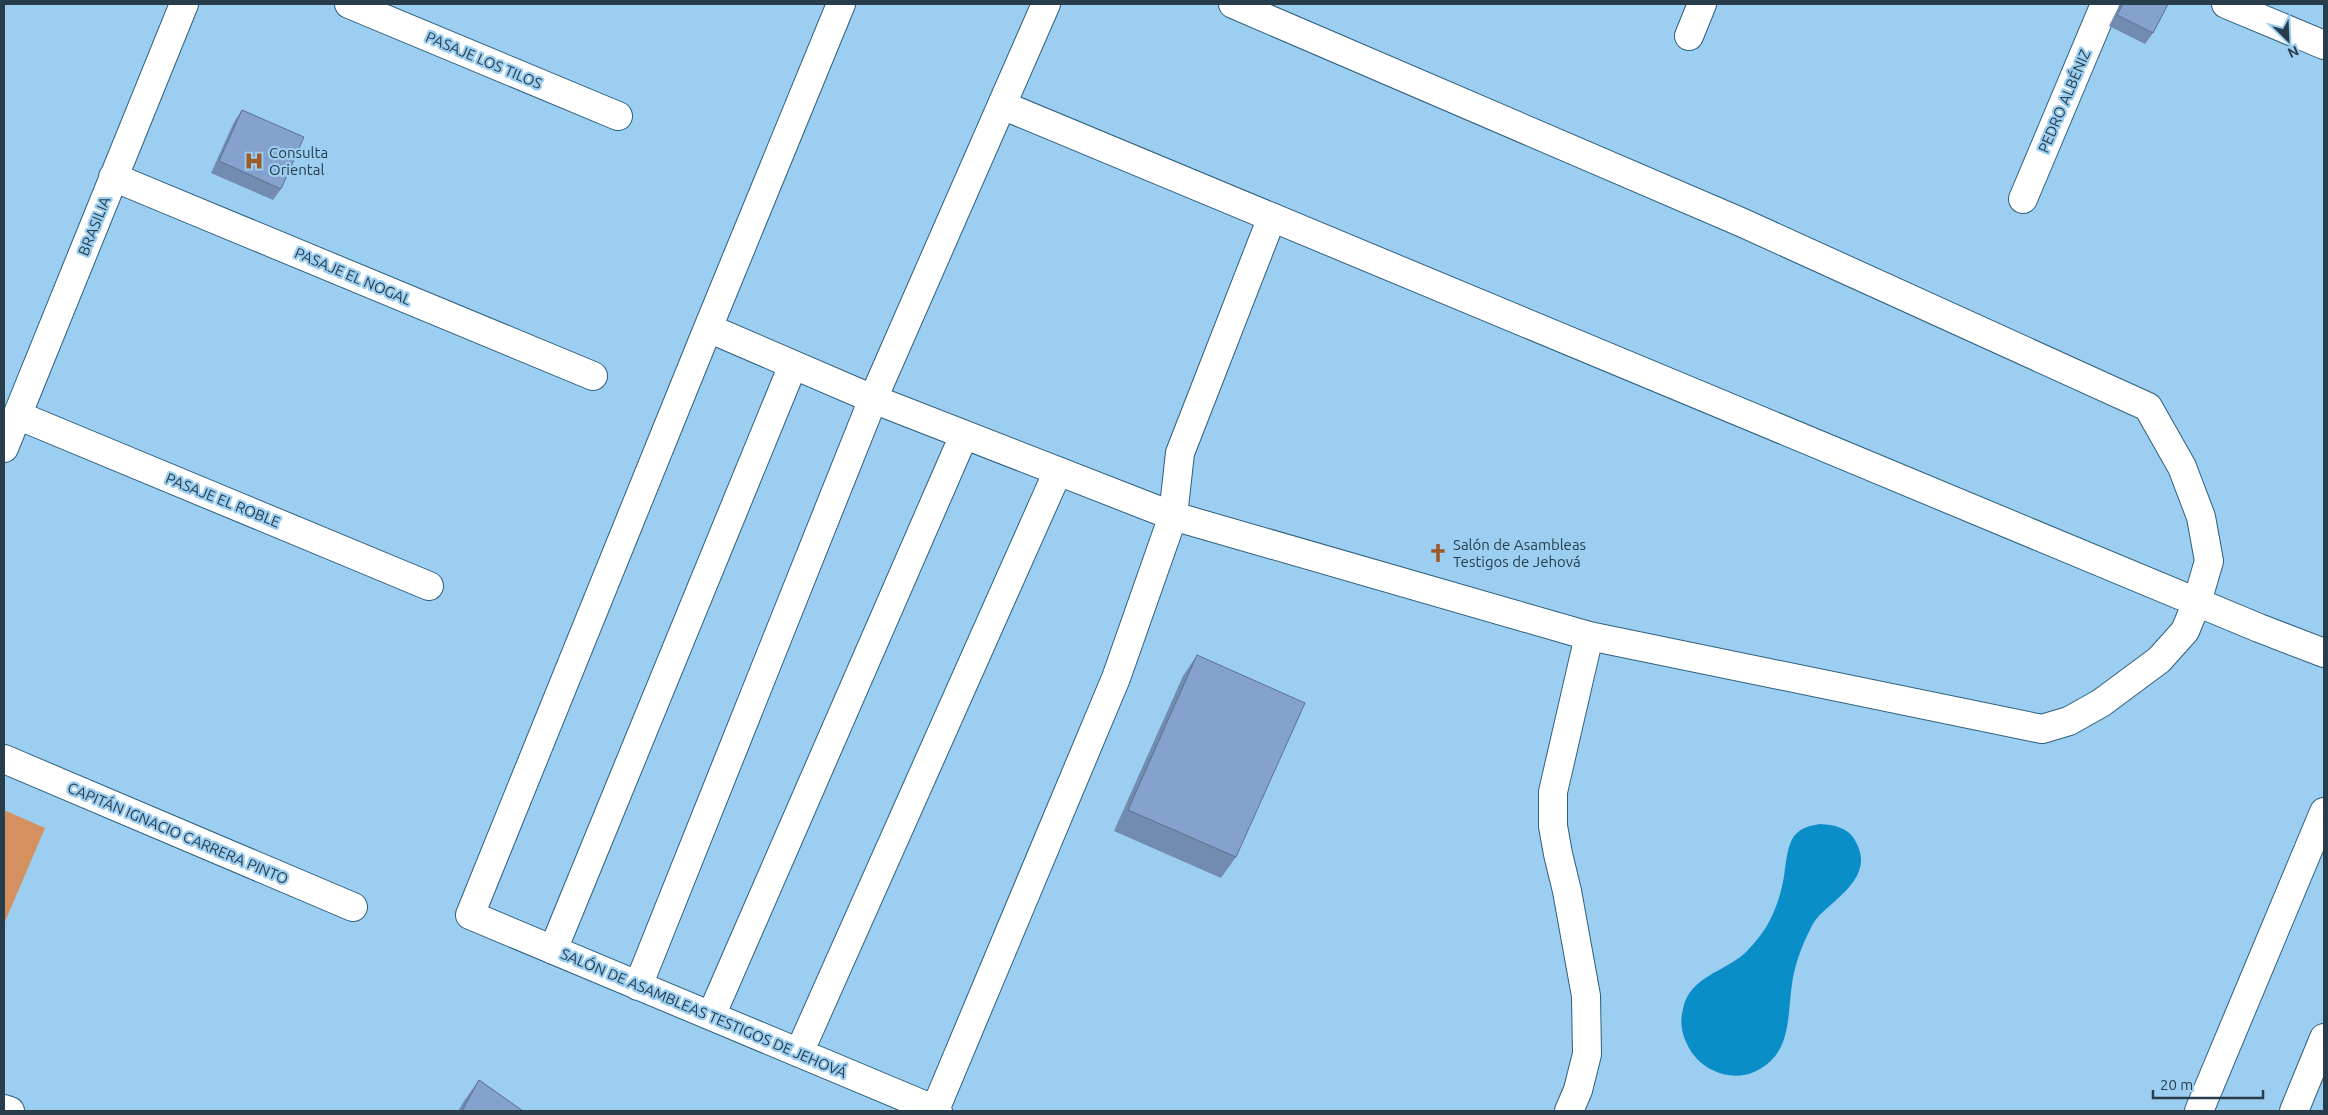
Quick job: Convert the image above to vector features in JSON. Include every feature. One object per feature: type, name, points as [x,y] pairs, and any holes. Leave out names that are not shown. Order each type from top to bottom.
[{"type":"street","name":"BRASILIA","points":[[4,448],[184,4]]},
{"type":"street","name":"PASAJE LOS TILOS","points":[[349,4],[618,116]]},
{"type":"street","points":[[841,4],[708,328],[873,399],[1173,516],[1589,636],[2042,729],[2069,721],[2101,702],[2159,660],[2185,631],[2197,602],[2209,561],[2202,517],[2182,466],[2148,407],[1743,223],[1233,4]]},
{"type":"street","points":[[638,986],[873,399],[1046,4]]},
{"type":"street","points":[[1689,36],[1702,4]]},
{"type":"street","name":"PEDRO ALBÉNIZ","points":[[2023,199],[2105,4]]},
{"type":"street","points":[[2226,4],[2324,46]]},
{"type":"street","points":[[1002,104],[2197,602],[2324,653]]},
{"type":"street","name":"PASAJE EL NOGAL","points":[[114,176],[594,376]]},
{"type":"street","points":[[936,1110],[1116,678],[1173,516],[1180,453],[1272,217]]},
{"type":"street","name":"SALÓN DE ASAMBLEAS TESTIGOS DE JEHOVÁ","points":[[708,328],[470,915],[936,1110]]},
{"type":"street","points":[[553,950],[793,365]]},
{"type":"street","name":"PASAJE EL ROBLE","points":[[17,415],[429,586]]},
{"type":"street","points":[[711,1016],[964,435]]},
{"type":"street","points":[[799,1053],[1058,471]]},
{"type":"street","points":[[1570,1111],[1578,1090],[1587,1054],[1586,996],[1567,890],[1553,826],[1553,792],[1589,636]]},
{"type":"street","name":"CAPITÁN IGNACIO CARRERA PINTO","points":[[4,759],[353,907]]},
{"type":"street","points":[[2199,1111],[2324,812]]},
{"type":"street","points":[[2294,1111],[2324,1038]]},
{"type":"street","points":[[4,1109],[10,1111]]},
{"type":"shaded area","points":[[4,810],[45,828],[4,924]]},
{"type":"water","points":[[1820,824],[1842,828],[1851,834],[1861,856],[1857,876],[1843,894],[1816,919],[1805,940],[1794,973],[1785,1034],[1775,1056],[1766,1065],[1745,1075],[1726,1075],[1712,1070],[1695,1056],[1684,1038],[1682,1018],[1687,998],[1692,989],[1700,982],[1737,960],[1759,937],[1770,920],[1778,902],[1788,852],[1793,838],[1802,829]]},
{"type":"building","points":[[2123,4],[2168,4],[2153,33],[2117,15]]},
{"type":"building","name":"Consulta Oriental","points":[[242,110],[304,137],[281,189],[219,161]]},
{"type":"building","points":[[1197,655],[1305,703],[1236,857],[1128,810]]},
{"type":"building","points":[[479,1080],[523,1111],[462,1111]]},
{"type":"place","name":"Consulta Oriental","points":[[254,161]]},
{"type":"place","name":"Salón de Asambleas Testigos de Jehová","points":[[1438,553]]}]
